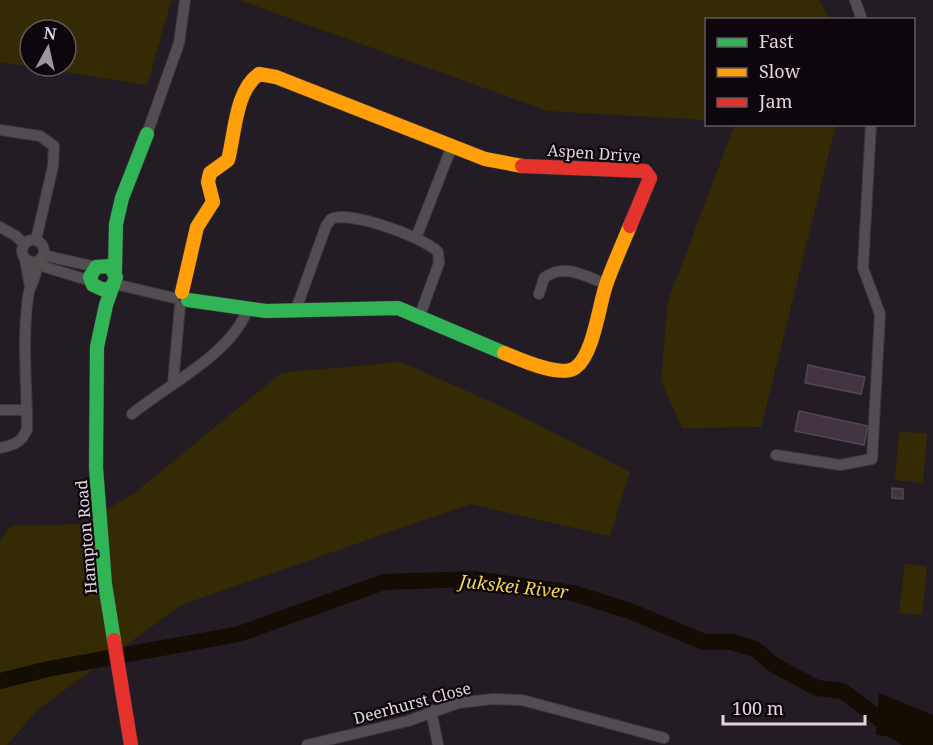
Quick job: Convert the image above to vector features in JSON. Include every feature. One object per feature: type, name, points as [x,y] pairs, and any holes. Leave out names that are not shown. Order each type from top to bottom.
[{"type":"street","name":"Hampton Road","points":[[101,324],[91,273],[98,266],[116,224],[122,198],[179,43],[185,0]]},
{"type":"street","points":[[855,0],[861,18]]},
{"type":"street","name":"Aspen Drive","points":[[114,281],[181,299],[248,308],[295,312],[388,307],[420,315],[535,366],[567,370],[575,368],[586,353],[606,284],[650,182],[648,174],[638,170],[513,165],[485,159],[282,79],[264,73],[258,74],[252,78],[245,95],[232,136],[228,160],[210,173],[208,182],[213,202],[197,227],[181,299],[173,383]]},
{"type":"street","points":[[776,455],[840,465],[867,462],[872,456],[880,314],[863,268],[871,126]]},
{"type":"street","points":[[0,130],[40,136],[54,146],[53,166],[36,240]]},
{"type":"street","points":[[416,238],[452,146]]},
{"type":"street","points":[[295,312],[320,241],[331,219],[338,216],[354,217],[416,238],[433,247],[440,257],[420,315]]},
{"type":"street","name":"Hampton Road","points":[[116,224],[114,281],[101,324],[96,365],[96,468],[110,612],[124,691],[130,745]]},
{"type":"street","points":[[0,227],[16,236],[24,244]]},
{"type":"street","points":[[0,448],[22,440],[27,429],[25,373],[30,287],[21,250],[24,244],[36,240]]},
{"type":"street","points":[[30,287],[44,248],[36,240]]},
{"type":"street","points":[[25,259],[39,259],[110,266],[114,281],[104,290],[92,283],[48,269],[39,259]]},
{"type":"street","points":[[539,294],[544,278],[559,270],[568,270],[606,284]]},
{"type":"street","points":[[132,414],[236,332],[248,308]]},
{"type":"street","points":[[0,410],[27,410]]},
{"type":"street","name":"Deerhurst Close","points":[[307,745],[408,721],[431,710],[468,701],[515,699],[664,738]]},
{"type":"street","points":[[431,710],[438,745]]},
{"type":"shaded area","points":[[0,0],[182,0],[171,1],[147,85],[78,74],[78,18],[18,18],[18,65],[0,62]]},
{"type":"shaded area","points":[[239,0],[819,0],[829,18],[705,18],[705,120],[548,111]]},
{"type":"shaded area","points":[[734,126],[836,126],[761,427],[682,428],[661,381],[668,301]]},
{"type":"shaded area","points":[[401,362],[509,410],[630,472],[610,536],[470,504],[181,605],[36,711],[7,745],[0,745],[0,540],[11,526],[82,524],[136,492],[281,373]]},
{"type":"shaded area","points":[[899,432],[927,433],[923,483],[895,480]]},
{"type":"shaded area","points":[[905,564],[927,566],[922,615],[899,613]]},
{"type":"shaded area","points":[[879,693],[933,715],[933,745],[902,745],[886,736],[876,735]]},
{"type":"building","points":[[808,365],[865,377],[861,394],[805,383]]},
{"type":"building","points":[[799,411],[868,426],[864,445],[795,431]]},
{"type":"building","points":[[892,488],[903,489],[903,499],[892,498]]},
{"type":"waterway","name":"Jukskei River","points":[[0,681],[48,669],[239,634],[384,582],[475,579],[573,593],[630,611],[704,642],[732,642],[755,649],[774,665],[817,688],[843,691],[890,727],[931,745]]},
{"type":"traffic: fast","points":[[115,271],[116,224],[122,198],[147,134]]},
{"type":"traffic: fast","points":[[112,287],[104,290],[93,285],[90,277],[96,267],[110,266],[116,277],[106,305],[97,347],[96,468],[105,584],[114,640]]},
{"type":"traffic: fast","points":[[188,300],[266,311],[398,308],[504,353]]},
{"type":"traffic: slow","points":[[182,292],[197,227],[213,202],[208,182],[210,173],[228,160],[240,102],[251,82],[259,74],[276,77],[485,159],[522,166]]},
{"type":"traffic: slow","points":[[504,353],[529,363],[560,371],[575,368],[582,361],[591,341],[607,282],[630,226]]},
{"type":"traffic: jam","points":[[522,166],[645,171],[650,178],[630,226]]},
{"type":"traffic: jam","points":[[114,640],[131,745]]}]
